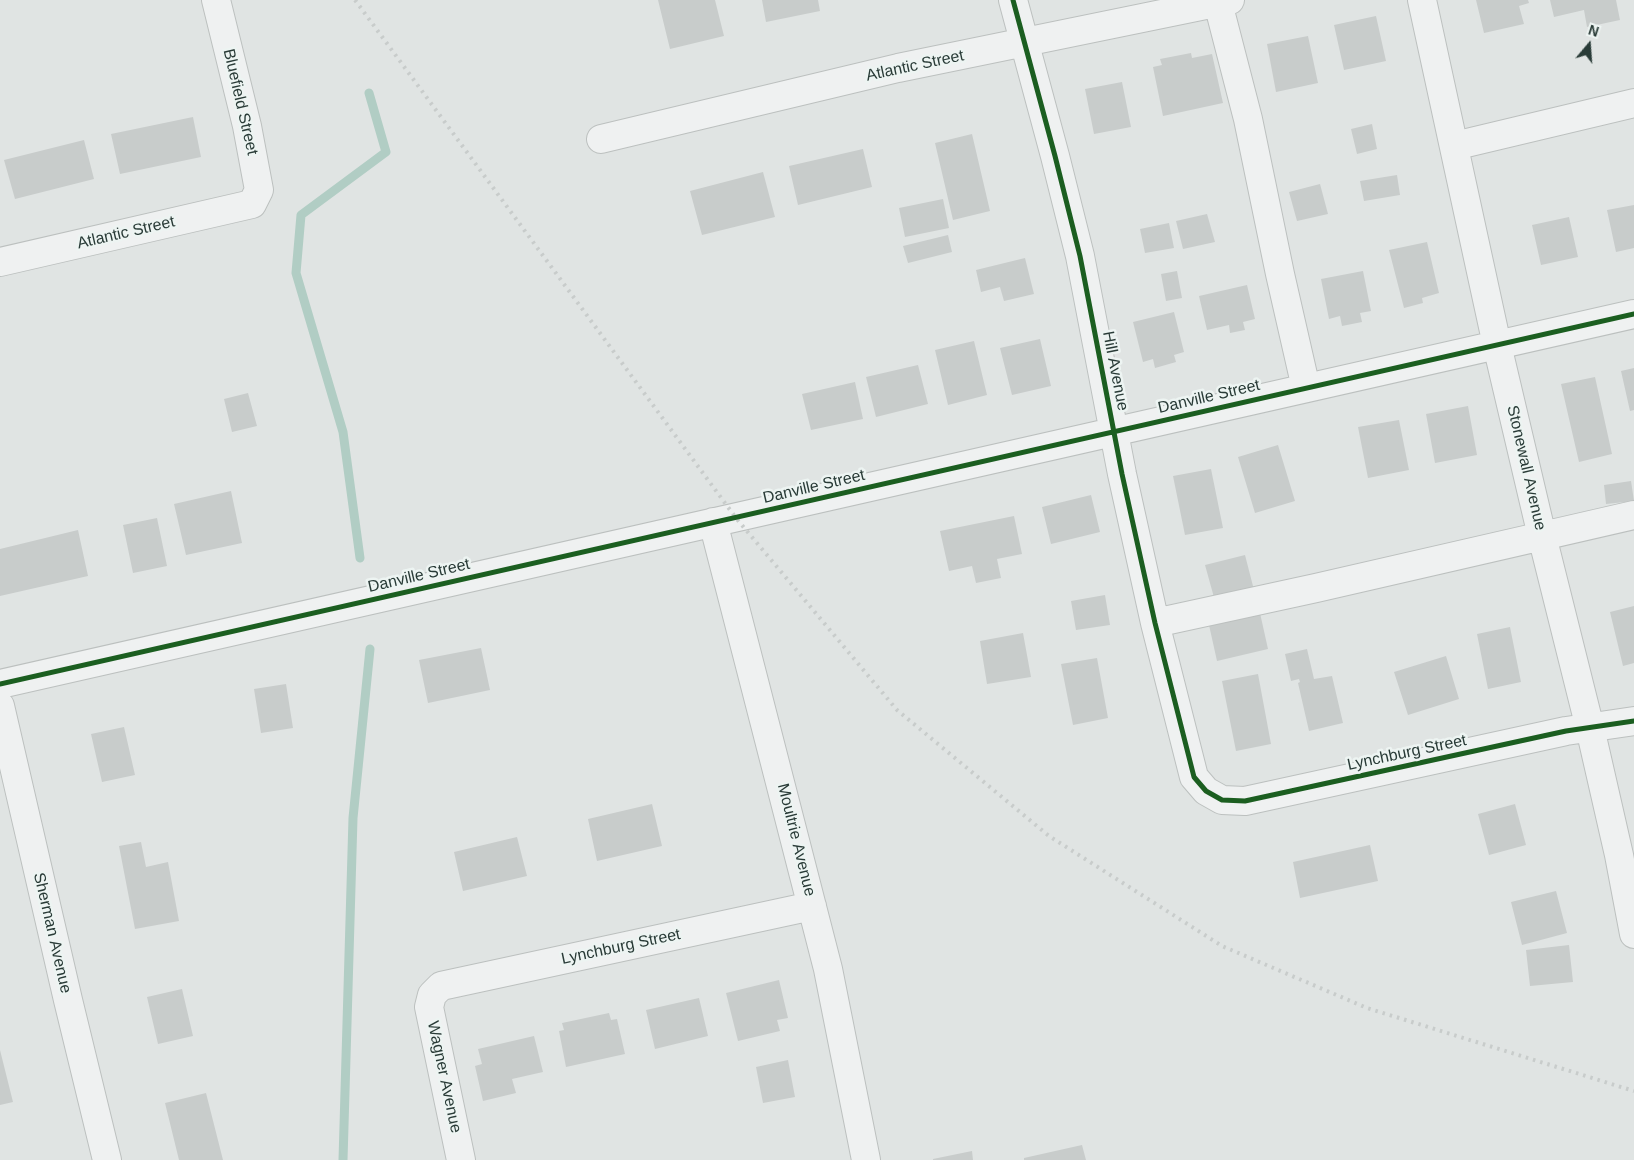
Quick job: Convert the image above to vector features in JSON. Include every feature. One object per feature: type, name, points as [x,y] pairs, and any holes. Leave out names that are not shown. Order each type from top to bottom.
[{"type":"street","name":"Bluefield Street","points":[[216,0],[247,126],[259,190],[252,204]]},
{"type":"street","name":"Hill Avenue","points":[[1013,0],[1080,256],[1114,432],[1155,623],[1194,777]]},
{"type":"street","name":"Stonewall Avenue","points":[[1422,0],[1542,536],[1590,728],[1619,855],[1634,934]]},
{"type":"street","name":"Atlantic Street","points":[[601,139],[898,68],[1224,1]]},
{"type":"street","points":[[1224,1],[1280,274],[1306,388]]},
{"type":"street","points":[[1454,146],[1634,102]]},
{"type":"street","name":"Atlantic Street","points":[[0,262],[252,204]]},
{"type":"street","name":"Danville Street","points":[[0,684],[1634,314]]},
{"type":"street","points":[[1155,623],[1634,515]]},
{"type":"street","name":"Moultrie Avenue","points":[[714,522],[828,969],[866,1160]]},
{"type":"street","name":"Sherman Avenue","points":[[0,706],[107,1160]]},
{"type":"street","name":"Lynchburg Street","points":[[1194,777],[1206,791],[1222,800],[1245,801],[1566,731],[1634,721]]},
{"type":"street","name":"Lynchburg Street","points":[[432,995],[441,986],[812,906]]},
{"type":"street","name":"Wagner Avenue","points":[[432,995],[429,1007],[461,1160]]},
{"type":"building","points":[[658,0],[715,0],[724,36],[670,49]]},
{"type":"building","points":[[762,0],[818,0],[820,11],[766,22]]},
{"type":"building","points":[[1476,0],[1528,0],[1529,3],[1519,6],[1524,24],[1484,33]]},
{"type":"building","points":[[1550,0],[1616,0],[1620,20],[1587,27],[1584,10],[1554,17]]},
{"type":"building","points":[[1376,16],[1386,61],[1344,70],[1334,25]]},
{"type":"building","points":[[1308,36],[1318,83],[1276,92],[1267,44]]},
{"type":"building","points":[[1191,53],[1192,58],[1212,54],[1223,103],[1163,116],[1153,67],[1162,65],[1160,59]]},
{"type":"building","points":[[1122,82],[1131,127],[1094,134],[1085,89]]},
{"type":"building","points":[[193,117],[201,157],[120,174],[111,134]]},
{"type":"building","points":[[1372,124],[1377,149],[1357,154],[1351,129]]},
{"type":"building","points":[[972,134],[990,211],[953,220],[935,143]]},
{"type":"building","points":[[84,140],[94,179],[15,199],[4,160]]},
{"type":"building","points":[[863,149],[872,187],[798,205],[789,166]]},
{"type":"building","points":[[763,172],[775,217],[702,235],[690,191]]},
{"type":"building","points":[[1397,175],[1400,195],[1364,201],[1360,181]]},
{"type":"building","points":[[1320,184],[1328,214],[1297,221],[1289,192]]},
{"type":"building","points":[[943,199],[949,228],[905,237],[899,208]]},
{"type":"building","points":[[1634,205],[1634,248],[1616,252],[1607,210]]},
{"type":"building","points":[[1207,214],[1215,242],[1183,249],[1176,221]]},
{"type":"building","points":[[1569,217],[1578,257],[1541,265],[1532,225]]},
{"type":"building","points":[[1169,223],[1174,248],[1145,253],[1140,229]]},
{"type":"building","points":[[948,235],[952,252],[908,263],[903,246]]},
{"type":"building","points":[[1427,242],[1439,293],[1422,298],[1423,303],[1404,308],[1389,250]]},
{"type":"building","points":[[1025,258],[1034,294],[1004,301],[1000,287],[981,292],[976,270]]},
{"type":"building","points":[[1177,271],[1182,298],[1166,301],[1161,274]]},
{"type":"building","points":[[1363,271],[1371,311],[1360,313],[1362,322],[1342,326],[1340,316],[1329,319],[1321,279]]},
{"type":"building","points":[[1247,285],[1255,319],[1243,322],[1245,330],[1230,333],[1229,325],[1207,330],[1199,296]]},
{"type":"building","points":[[1174,312],[1184,352],[1174,355],[1176,362],[1155,368],[1153,359],[1143,362],[1133,322]]},
{"type":"building","points":[[1040,339],[1051,386],[1012,395],[1000,348]]},
{"type":"building","points":[[974,341],[987,395],[948,405],[935,350]]},
{"type":"building","points":[[918,365],[928,404],[876,417],[866,377]]},
{"type":"building","points":[[1634,368],[1634,410],[1630,411],[1621,371]]},
{"type":"building","points":[[1595,377],[1612,454],[1579,462],[1561,384]]},
{"type":"building","points":[[855,382],[863,419],[811,430],[802,394]]},
{"type":"building","points":[[248,393],[257,426],[232,432],[224,399]]},
{"type":"building","points":[[1468,406],[1477,455],[1435,463],[1426,414]]},
{"type":"building","points":[[1399,420],[1409,470],[1368,478],[1358,427]]},
{"type":"building","points":[[1278,445],[1295,501],[1255,513],[1238,457]]},
{"type":"building","points":[[1211,469],[1223,528],[1185,535],[1173,476]]},
{"type":"building","points":[[1631,481],[1634,501],[1606,504],[1604,485]]},
{"type":"building","points":[[231,491],[242,543],[186,555],[174,504]]},
{"type":"building","points":[[1091,495],[1100,532],[1051,544],[1042,507]]},
{"type":"building","points":[[1014,516],[1022,554],[997,559],[1001,578],[976,583],[972,566],[949,571],[940,531]]},
{"type":"building","points":[[157,518],[167,566],[133,573],[123,525]]},
{"type":"building","points":[[78,530],[88,576],[0,596],[0,549]]},
{"type":"building","points":[[1245,555],[1254,590],[1215,601],[1205,565]]},
{"type":"building","points":[[1105,595],[1110,625],[1076,630],[1071,601]]},
{"type":"building","points":[[1634,606],[1634,663],[1623,666],[1610,612]]},
{"type":"building","points":[[1260,613],[1268,649],[1217,661],[1209,625]]},
{"type":"building","points":[[1510,627],[1521,682],[1488,689],[1477,634]]},
{"type":"building","points":[[1023,633],[1031,677],[987,684],[980,641]]},
{"type":"building","points":[[481,648],[490,690],[428,703],[419,660]]},
{"type":"building","points":[[1307,649],[1314,679],[1332,676],[1343,723],[1309,731],[1298,683],[1300,682],[1299,679],[1291,681],[1285,654]]},
{"type":"building","points":[[1446,656],[1459,699],[1408,715],[1394,672]]},
{"type":"building","points":[[1097,658],[1108,718],[1073,725],[1061,664]]},
{"type":"building","points":[[1258,674],[1271,744],[1236,751],[1222,681]]},
{"type":"building","points":[[286,684],[293,728],[261,733],[254,689]]},
{"type":"building","points":[[124,727],[135,775],[102,782],[91,734]]},
{"type":"building","points":[[652,804],[662,846],[597,861],[588,819]]},
{"type":"building","points":[[1515,804],[1526,845],[1489,855],[1478,814]]},
{"type":"building","points":[[517,837],[527,876],[463,891],[454,852]]},
{"type":"building","points":[[141,842],[146,867],[168,862],[179,921],[135,929],[119,846]]},
{"type":"building","points":[[1370,845],[1378,881],[1300,898],[1293,862]]},
{"type":"building","points":[[1556,891],[1567,933],[1522,945],[1511,902]]},
{"type":"building","points":[[1569,945],[1573,982],[1530,986],[1526,950]]},
{"type":"building","points":[[779,980],[788,1018],[777,1020],[780,1031],[738,1041],[726,993]]},
{"type":"building","points":[[182,989],[193,1036],[158,1044],[147,997]]},
{"type":"building","points":[[699,998],[708,1036],[655,1049],[646,1010]]},
{"type":"building","points":[[609,1013],[611,1020],[617,1019],[625,1054],[566,1067],[559,1031],[564,1030],[562,1023]]},
{"type":"building","points":[[534,1036],[543,1072],[512,1079],[516,1093],[483,1101],[475,1066],[482,1064],[478,1049]]},
{"type":"building","points":[[0,1050],[13,1102],[0,1105]]},
{"type":"building","points":[[788,1060],[795,1097],[763,1103],[756,1067]]},
{"type":"building","points":[[206,1093],[223,1160],[179,1160],[165,1103]]},
{"type":"building","points":[[1082,1145],[1086,1160],[1024,1160],[1024,1158]]},
{"type":"building","points":[[972,1151],[973,1160],[933,1160],[933,1159]]},
{"type":"waterway","points":[[360,558],[343,432],[296,273],[301,215],[386,152],[369,93]]},
{"type":"waterway","points":[[343,1160],[353,818],[370,649]]},
{"type":"railway","points":[[355,0],[736,518],[897,710],[1049,836],[1222,946],[1367,1008],[1634,1091]]},
{"type":"cycle path","points":[[1013,0],[1080,256],[1122,474],[1155,623],[1194,777],[1206,791],[1222,800],[1245,801],[1566,731],[1634,721]]},
{"type":"cycle path","points":[[0,684],[1634,314]]}]
